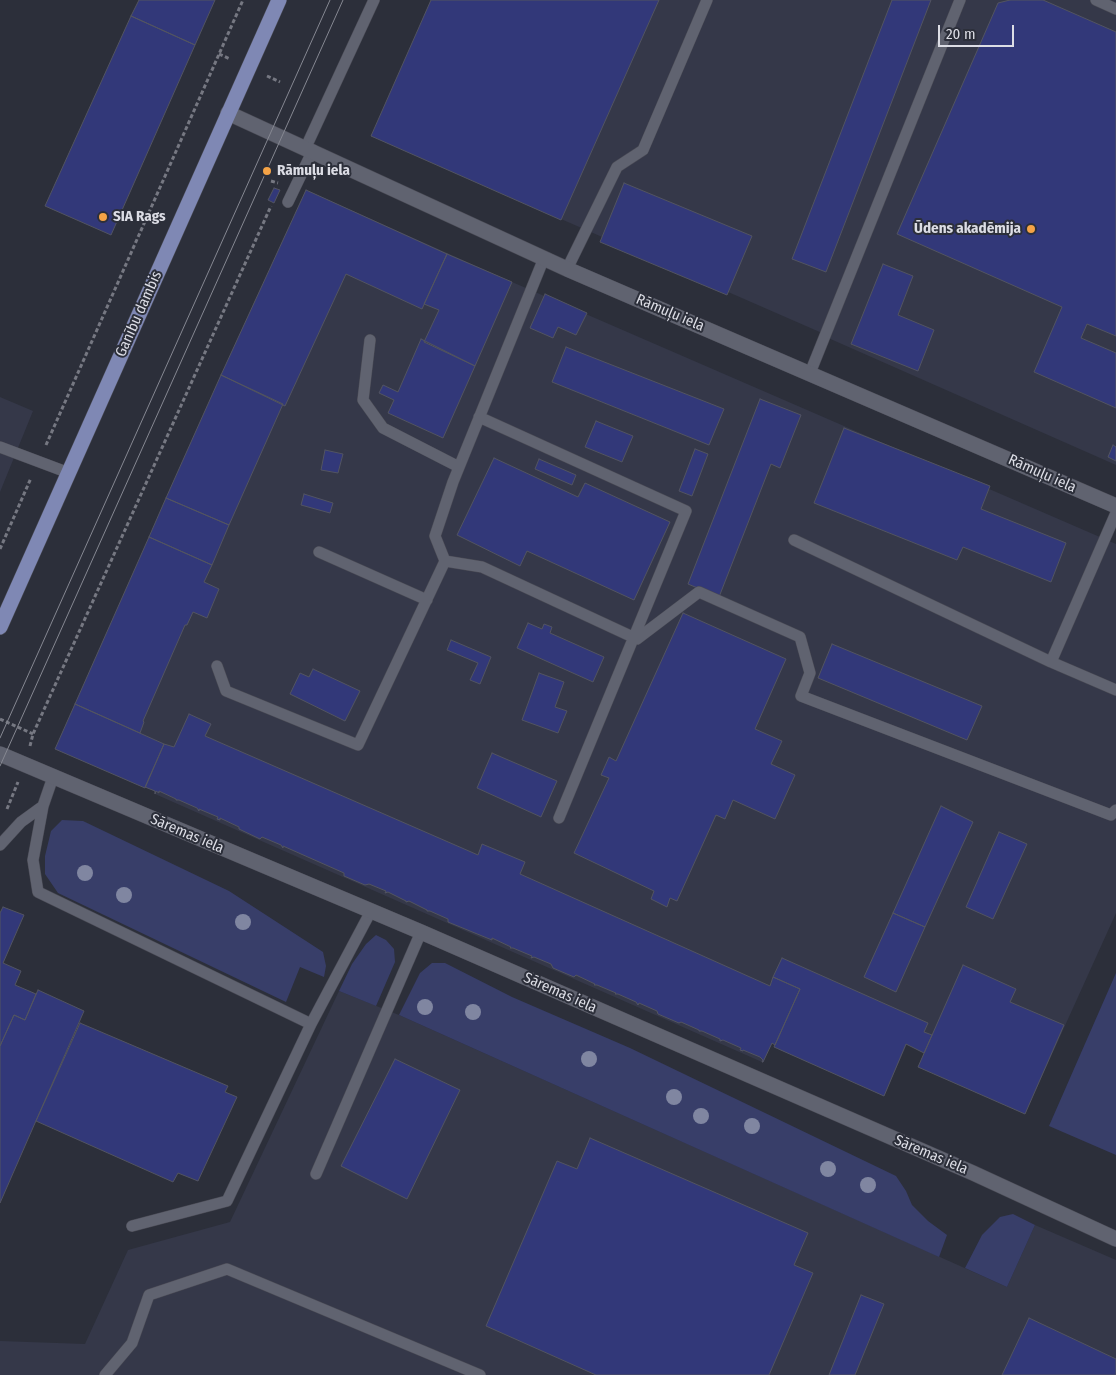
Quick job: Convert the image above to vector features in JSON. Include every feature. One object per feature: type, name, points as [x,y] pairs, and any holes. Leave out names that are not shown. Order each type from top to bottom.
[{"type":"main road","name":"Ganību dambis","points":[[0,627],[279,0]]},
{"type":"street","name":"Rāmuļu iela","points":[[228,113],[567,269],[1116,506]]},
{"type":"street","name":"Sāremas iela","points":[[0,754],[421,932],[973,1173],[1116,1239]]},
{"type":"lane","points":[[288,202],[374,0]]},
{"type":"lane","points":[[567,269],[617,167],[643,150],[707,0]]},
{"type":"lane","points":[[810,373],[960,0]]},
{"type":"lane","points":[[1096,0],[1116,9]]},
{"type":"lane","points":[[217,666],[226,691],[358,745],[445,561],[435,536],[459,467],[544,258]]},
{"type":"lane","points":[[370,340],[363,400],[383,428],[459,467]]},
{"type":"lane","points":[[479,417],[686,511],[559,818]]},
{"type":"lane","points":[[0,447],[69,474]]},
{"type":"lane","points":[[1051,662],[1116,513]]},
{"type":"lane","points":[[794,540],[1051,662],[1116,690]]},
{"type":"lane","points":[[319,552],[427,600]]},
{"type":"lane","points":[[445,561],[482,567],[637,639],[699,592],[800,637],[810,674],[801,696],[1111,815],[1116,810]]},
{"type":"lane","points":[[53,777],[43,806],[33,860],[38,892],[311,1024]]},
{"type":"lane","points":[[2,843],[21,822],[43,806]]},
{"type":"lane","points":[[132,1226],[227,1201],[311,1024],[371,911]]},
{"type":"lane","points":[[316,1174],[421,932]]},
{"type":"lane","points":[[105,1375],[132,1343],[149,1295],[227,1269],[480,1375]]},
{"type":"path","points":[[0,549],[243,0]]},
{"type":"path","points":[[2,843],[6,811],[25,765],[33,734],[270,207],[276,204]]},
{"type":"path","points":[[0,719],[33,734]]},
{"type":"shaded area","points":[[431,0],[1116,0],[1116,465],[826,337],[822,333],[371,136]]},
{"type":"shaded area","points":[[306,190],[512,282],[1116,544],[1116,913],[1025,1114],[918,1067],[924,1053],[907,1044],[884,1096],[774,1047],[775,1045],[772,1043],[762,1062],[155,794],[154,791],[55,749],[221,375]]},
{"type":"shaded area","points":[[0,397],[33,411],[0,492]]},
{"type":"shaded area","points":[[62,820],[83,821],[229,891],[323,952],[326,966],[324,977],[300,967],[286,1002],[58,893],[45,874],[45,856],[51,831]]},
{"type":"shaded area","points":[[376,935],[386,940],[394,949],[395,962],[376,1006],[339,991],[352,964],[366,944]]},
{"type":"shaded area","points":[[432,963],[445,963],[512,997],[630,1048],[896,1176],[906,1191],[912,1205],[928,1221],[947,1235],[939,1257],[399,1015],[420,973]]},
{"type":"shaded area","points":[[1116,973],[1116,1155],[1049,1126]]},
{"type":"shaded area","points":[[339,991],[399,1015],[1007,1287],[1035,1225],[1116,1260],[1116,1375],[0,1375],[0,1341],[85,1344],[128,1250],[230,1222]]},
{"type":"shaded area","points":[[1013,1214],[1035,1225],[1007,1287],[965,1268],[982,1235],[1000,1217]]},
{"type":"building","points":[[139,0],[215,0],[195,45],[131,16]]},
{"type":"building","points":[[431,0],[659,0],[561,220],[371,136]]},
{"type":"building","points":[[892,0],[931,0],[826,272],[792,259]]},
{"type":"building","points":[[1010,0],[1043,0],[1116,32],[1116,336],[1087,324],[1081,338],[1116,353],[1116,408],[1034,372],[1062,307],[897,234],[998,3]]},
{"type":"building","points":[[131,16],[195,45],[111,235],[45,206]]},
{"type":"building","points":[[624,183],[752,236],[727,295],[600,242]]},
{"type":"building","points":[[274,188],[280,190],[274,203],[268,200]]},
{"type":"building","points":[[306,190],[447,254],[422,309],[346,274],[285,406],[221,375]]},
{"type":"building","points":[[447,254],[512,282],[475,366],[424,342],[439,310],[424,304]]},
{"type":"building","points":[[883,264],[913,276],[898,315],[934,330],[918,371],[851,344]]},
{"type":"building","points":[[545,294],[587,313],[576,335],[558,327],[553,338],[530,328]]},
{"type":"building","points":[[421,339],[475,366],[443,438],[388,413],[394,400],[379,393],[383,385],[398,392]]},
{"type":"building","points":[[566,347],[724,409],[709,445],[552,382]]},
{"type":"building","points":[[221,375],[283,404],[229,525],[166,498]]},
{"type":"building","points":[[760,399],[801,415],[780,468],[771,464],[719,597],[688,584]]},
{"type":"building","points":[[596,421],[633,436],[622,462],[585,447]]},
{"type":"building","points":[[844,428],[990,486],[981,509],[1066,543],[1051,582],[963,547],[957,560],[814,503]]},
{"type":"building","points":[[1113,445],[1116,447],[1116,461],[1108,457]]},
{"type":"building","points":[[695,449],[708,454],[692,496],[679,491]]},
{"type":"building","points":[[325,450],[343,454],[338,473],[321,470]]},
{"type":"building","points":[[494,458],[578,497],[585,483],[670,522],[634,600],[527,551],[520,566],[457,535]]},
{"type":"building","points":[[539,459],[576,475],[572,485],[535,469]]},
{"type":"building","points":[[304,494],[333,503],[330,513],[301,505]]},
{"type":"building","points":[[166,498],[229,525],[212,565],[149,537]]},
{"type":"building","points":[[149,537],[212,565],[204,582],[219,589],[207,618],[193,612],[187,625],[185,625],[143,721],[140,733],[75,704]]},
{"type":"building","points":[[683,613],[786,659],[755,729],[782,741],[771,764],[795,775],[775,819],[733,800],[725,819],[716,815],[677,901],[670,898],[667,907],[651,899],[654,891],[574,853],[609,778],[601,775],[609,757],[616,761]]},
{"type":"building","points":[[528,623],[542,629],[544,624],[552,627],[550,633],[604,657],[593,682],[517,648]]},
{"type":"building","points":[[451,640],[491,657],[480,684],[470,680],[478,663],[447,650]]},
{"type":"building","points":[[832,644],[982,706],[967,740],[818,678]]},
{"type":"building","points":[[313,669],[360,691],[345,721],[290,694],[300,673],[309,677]]},
{"type":"building","points":[[539,673],[564,682],[555,707],[567,711],[558,733],[522,720]]},
{"type":"building","points":[[75,704],[164,744],[145,788],[55,749]]},
{"type":"building","points":[[189,714],[211,724],[205,736],[478,855],[482,844],[525,862],[520,874],[770,986],[773,977],[800,989],[775,1045],[772,1043],[762,1062],[763,1060],[760,1057],[740,1050],[741,1048],[658,1014],[657,1011],[639,1003],[638,1005],[636,1002],[594,985],[576,975],[574,977],[553,968],[551,964],[534,957],[531,958],[532,956],[510,948],[492,938],[492,940],[448,922],[448,919],[427,911],[409,901],[406,902],[388,892],[385,893],[386,891],[344,876],[344,873],[283,846],[283,848],[281,845],[262,837],[260,839],[220,818],[220,820],[217,819],[218,817],[199,809],[199,811],[197,808],[159,791],[159,793],[156,791],[155,794],[155,791],[145,787],[164,744],[174,747]]},
{"type":"building","points":[[492,753],[557,781],[541,817],[477,788]]},
{"type":"building","points":[[941,806],[973,822],[925,927],[893,913]]},
{"type":"building","points":[[999,832],[1027,844],[993,919],[966,907]]},
{"type":"building","points":[[3,907],[24,915],[3,963],[21,971],[15,985],[36,994],[25,1020],[14,1015],[0,1046],[0,913]]},
{"type":"building","points":[[893,913],[925,927],[896,992],[864,977]]},
{"type":"building","points":[[782,958],[928,1023],[924,1032],[932,1035],[924,1053],[906,1044],[884,1096],[774,1047],[800,989],[773,977]]},
{"type":"building","points":[[963,965],[1016,989],[1010,1002],[1064,1025],[1025,1114],[918,1067]]},
{"type":"building","points":[[38,990],[84,1011],[0,1203],[0,1046],[14,1015],[25,1020]]},
{"type":"building","points":[[80,1023],[228,1086],[225,1092],[237,1097],[198,1181],[178,1173],[173,1182],[36,1121]]},
{"type":"building","points":[[395,1059],[460,1090],[407,1199],[341,1166]]},
{"type":"building","points":[[590,1138],[808,1233],[794,1265],[813,1273],[769,1375],[596,1375],[486,1326],[557,1161],[577,1169]]},
{"type":"building","points":[[861,1295],[884,1304],[855,1375],[829,1375]]},
{"type":"building","points":[[1029,1318],[1116,1359],[1116,1375],[1002,1375]]},
{"type":"tram line","points":[[0,738],[330,0]]},
{"type":"tram line","points":[[0,766],[343,0]]},
{"type":"place","name":"Rāmuļu iela","points":[[267,171]]},
{"type":"place","name":"SIA Rags","points":[[103,217]]},
{"type":"place","name":"Ūdens akadēmija","points":[[1031,229]]}]
